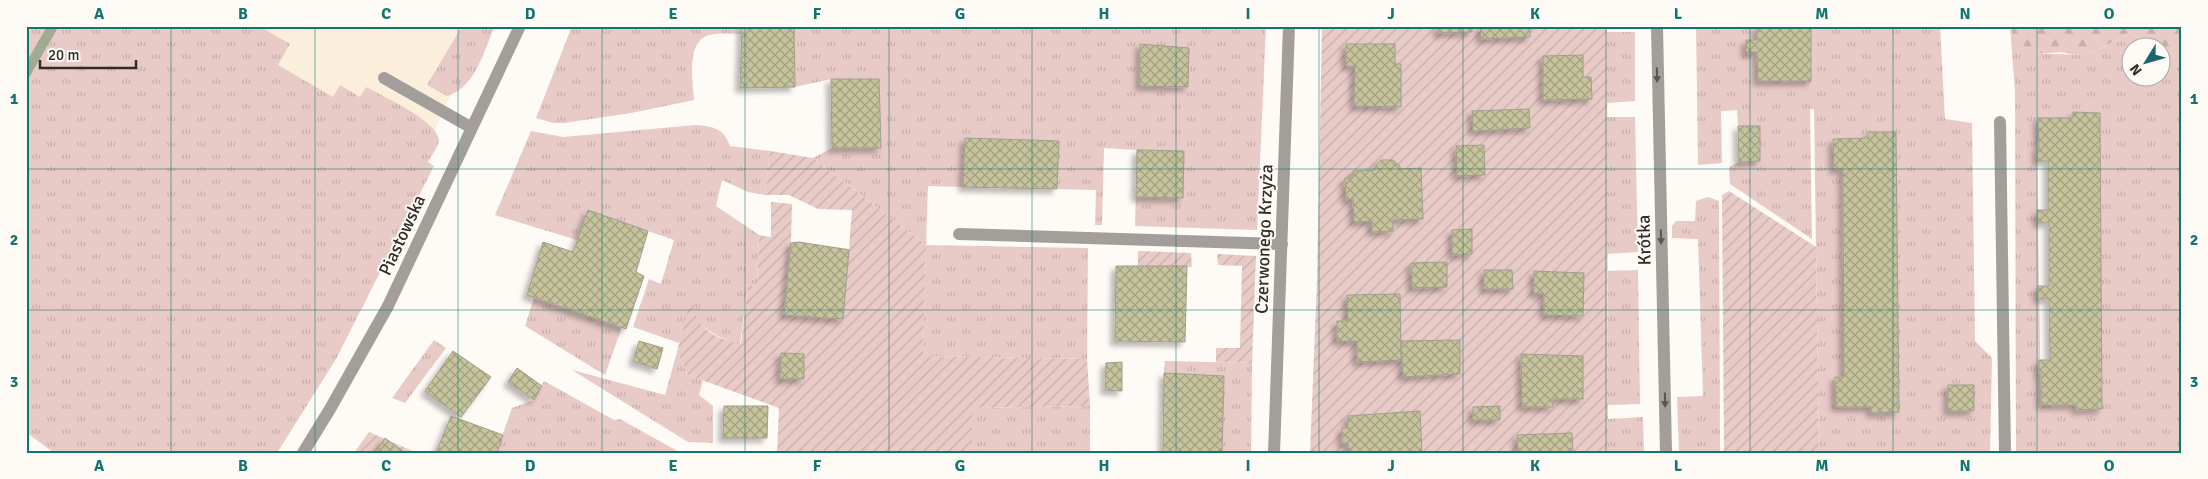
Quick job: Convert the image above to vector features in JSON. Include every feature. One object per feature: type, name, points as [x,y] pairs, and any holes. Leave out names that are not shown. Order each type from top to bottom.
[{"type":"street","name":"Piastowska","points":[[303,453],[388,306],[520,26]]},
{"type":"street","name":"Czerwonego Krzyża","points":[[1274,453],[1289,26]]},
{"type":"street","name":"Krótka","points":[[1657,26],[1666,453]]},
{"type":"street","points":[[384,78],[472,128]]},
{"type":"street","points":[[2000,122],[2005,453]]},
{"type":"street","points":[[959,234],[1282,244]]},
{"type":"shaded area","points":[[199,26],[482,26],[422,158]]},
{"type":"green space","points":[[32,26],[259,26],[290,44],[278,65],[333,97],[340,85],[360,97],[366,87],[409,110],[421,118],[437,134],[439,141],[428,162],[434,166],[336,359],[277,453],[54,453],[26,432],[26,36]]},
{"type":"green space","points":[[462,26],[495,26],[472,77],[465,85],[447,96],[427,85]]},
{"type":"green space","points":[[572,26],[742,26],[741,34],[714,34],[706,36],[700,41],[693,56],[692,65],[694,100],[631,113],[553,123],[536,118]]},
{"type":"green space","points":[[794,26],[1266,26],[1257,230],[1135,226],[1137,150],[1104,148],[1102,225],[1095,225],[1096,190],[1057,189],[1059,141],[965,138],[963,187],[928,186],[926,245],[813,158],[832,148],[881,148],[879,79],[831,79],[795,87]]},
{"type":"green space","points":[[1322,26],[1607,26],[1608,453],[1310,453],[1317,281]]},
{"type":"green space","points":[[1696,26],[1757,26],[1757,40],[1746,40],[1746,52],[1757,52],[1758,81],[1811,81],[1811,26],[1940,26],[1945,119],[1972,123],[1975,341],[1992,358],[1990,453],[1819,453],[1814,109],[1810,109],[1812,239],[1730,184],[1729,167],[1739,162],[1760,161],[1760,126],[1738,126],[1737,110],[1721,111],[1722,163],[1698,165]],"holes":[[[1868,132],[1896,132],[1899,412],[1871,413],[1871,407],[1836,407],[1835,377],[1844,377],[1843,169],[1834,169],[1833,139],[1868,138]]]},
{"type":"green space","points":[[2010,26],[2035,54],[2088,53],[2130,32],[2139,38],[2120,38],[2120,88],[2170,88],[2170,55],[2175,54],[2182,48],[2182,453],[2016,453],[2015,91]],"holes":[[[2074,112],[2100,113],[2102,408],[2076,410],[2076,405],[2041,404],[2038,119],[2073,118]]]},
{"type":"green space","points":[[2011,26],[2182,26],[2182,48],[2175,54],[2170,55],[2170,38],[2139,38],[2130,32],[2096,51],[2078,55],[2061,52],[2035,54],[2020,49]]},
{"type":"green space","points":[[1607,32],[1635,32],[1635,101],[1607,103]]},
{"type":"green space","points":[[1607,117],[1635,117],[1638,252],[1607,254]]},
{"type":"green space","points":[[695,125],[717,129],[724,135],[730,146],[770,151],[765,195],[748,192],[722,180],[716,206],[759,235],[757,286],[748,285],[740,345],[709,331],[694,316],[679,343],[633,327],[649,279],[661,284],[674,240],[588,210],[577,240],[495,215],[531,131],[563,137]]},
{"type":"green space","points":[[770,151],[813,158],[926,245],[923,356],[1087,359],[1090,406],[972,408],[972,453],[777,453],[779,408],[688,375],[677,352],[690,302],[698,320],[709,331],[723,339],[741,344],[748,285],[757,286],[759,235],[771,237],[771,202],[792,204],[791,243],[799,242],[849,249],[852,210],[818,209],[789,195],[765,195]],"holes":[[[782,353],[804,354],[803,379]]]},
{"type":"green space","points":[[1729,191],[1816,247],[1819,453],[1724,453],[1722,195]]},
{"type":"green space","points":[[1708,197],[1719,201],[1720,453],[1679,453],[1677,397],[1703,396],[1698,239],[1672,238],[1672,226],[1676,221],[1695,221],[1696,201]]},
{"type":"green space","points":[[926,245],[1088,248],[1087,359],[923,356]]},
{"type":"green space","points":[[1138,251],[1191,253],[1192,267],[1138,266]]},
{"type":"green space","points":[[1217,254],[1256,256],[1252,363],[1216,362],[1216,348],[1240,348],[1242,266],[1218,265]]},
{"type":"green space","points":[[1638,270],[1640,404],[1608,405],[1608,271]]},
{"type":"green space","points":[[534,298],[622,327],[605,375],[525,326]]},
{"type":"green space","points":[[434,340],[446,348],[405,403],[392,398]]},
{"type":"green space","points":[[677,352],[688,375],[703,380],[699,395],[713,406],[713,443],[688,442],[572,370],[665,395]]},
{"type":"green space","points":[[1165,361],[1252,363],[1251,453],[1222,453],[1224,376],[1164,373]]},
{"type":"green space","points":[[544,381],[614,420],[620,419],[681,453],[496,453],[512,408],[534,400]]},
{"type":"green space","points":[[1090,406],[1090,453],[972,453],[972,408]]},
{"type":"green space","points":[[1643,417],[1644,453],[1608,453],[1608,419]]},
{"type":"green space","points":[[369,432],[417,453],[354,453]]},
{"type":"building","points":[[742,26],[794,26],[795,87],[740,88]]},
{"type":"building","points":[[1438,26],[1472,26],[1472,32],[1438,33]]},
{"type":"building","points":[[1480,26],[1530,26],[1530,37],[1481,39]]},
{"type":"building","points":[[1757,26],[1811,26],[1811,81],[1758,81],[1757,52],[1746,53],[1746,40],[1757,40]]},
{"type":"building","points":[[1140,44],[1189,48],[1188,87],[1140,86]]},
{"type":"building","points":[[1346,44],[1395,44],[1395,64],[1401,64],[1401,107],[1354,106],[1355,66],[1346,66]]},
{"type":"building","points":[[1583,55],[1583,77],[1591,77],[1592,99],[1543,100],[1543,56]]},
{"type":"building","points":[[831,79],[879,79],[881,148],[832,148]]},
{"type":"building","points":[[1529,109],[1530,128],[1473,131],[1472,111]]},
{"type":"building","points":[[2073,112],[2100,113],[2102,409],[2076,410],[2076,405],[2041,405],[2039,360],[2050,360],[2049,299],[2038,299],[2038,286],[2049,286],[2049,223],[2038,223],[2037,210],[2048,210],[2048,161],[2037,161],[2037,148],[2039,148],[2038,118],[2073,118]]},
{"type":"building","points":[[1738,126],[1760,126],[1760,161],[1739,162]]},
{"type":"building","points":[[1868,132],[1896,132],[1899,412],[1871,413],[1871,407],[1836,407],[1835,377],[1844,377],[1843,169],[1834,169],[1833,139],[1868,138]]},
{"type":"building","points":[[965,138],[1059,141],[1057,189],[963,187]]},
{"type":"building","points":[[1484,145],[1485,175],[1457,176],[1456,146]]},
{"type":"building","points":[[1137,150],[1184,151],[1183,198],[1136,197]]},
{"type":"building","points":[[1381,160],[1393,160],[1400,166],[1400,169],[1421,168],[1423,219],[1393,220],[1393,231],[1372,232],[1372,221],[1354,222],[1353,199],[1346,200],[1345,178],[1353,178],[1353,171],[1375,170],[1375,167]]},
{"type":"building","points":[[588,210],[648,231],[636,272],[644,276],[626,329],[527,295],[543,242],[573,252]]},
{"type":"building","points":[[1472,229],[1472,254],[1452,255],[1452,230]]},
{"type":"building","points":[[799,242],[849,250],[843,319],[784,315],[791,243]]},
{"type":"building","points":[[1447,262],[1447,287],[1412,288],[1411,263]]},
{"type":"building","points":[[1116,266],[1187,266],[1185,342],[1115,341]]},
{"type":"building","points":[[1484,270],[1512,270],[1513,289],[1484,289]]},
{"type":"building","points":[[1534,271],[1584,273],[1583,316],[1544,315],[1544,294],[1534,293]]},
{"type":"building","points":[[1400,294],[1401,360],[1357,362],[1357,341],[1337,341],[1337,321],[1348,321],[1347,295]]},
{"type":"building","points":[[1460,340],[1460,374],[1403,377],[1401,341]]},
{"type":"building","points":[[639,341],[663,348],[657,369],[633,361]]},
{"type":"building","points":[[453,351],[491,377],[461,417],[425,391]]},
{"type":"building","points":[[781,353],[804,354],[804,379],[780,379]]},
{"type":"building","points":[[1521,354],[1583,356],[1583,399],[1553,399],[1553,407],[1522,407]]},
{"type":"building","points":[[1122,362],[1122,391],[1105,390],[1106,363]]},
{"type":"building","points":[[517,368],[542,386],[534,400],[508,382]]},
{"type":"building","points":[[1164,373],[1224,376],[1222,453],[1163,453]]},
{"type":"building","points":[[1948,385],[1974,385],[1974,411],[1948,411]]},
{"type":"building","points":[[724,406],[768,406],[767,438],[723,438]]},
{"type":"building","points":[[1500,406],[1500,420],[1473,420],[1473,407]]},
{"type":"building","points":[[1420,411],[1422,453],[1349,453],[1348,443],[1342,444],[1342,428],[1348,428],[1348,416]]},
{"type":"building","points":[[451,416],[503,435],[497,453],[436,453]]},
{"type":"building","points":[[1572,433],[1573,453],[1518,453],[1517,435]]},
{"type":"building","points":[[385,438],[405,453],[375,453]]},
{"type":"waterway","points":[[26,73],[53,26]]}]
